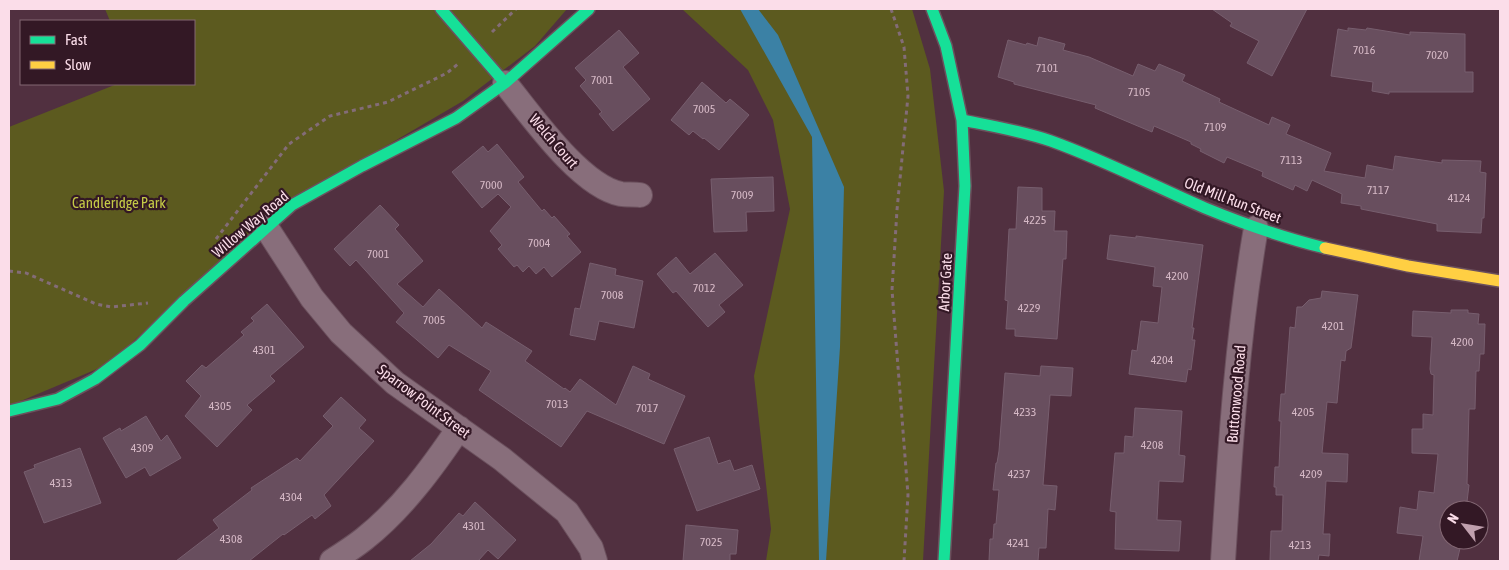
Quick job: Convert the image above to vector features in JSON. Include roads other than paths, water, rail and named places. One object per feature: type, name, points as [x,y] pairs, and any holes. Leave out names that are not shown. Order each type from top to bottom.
[{"type":"street","points":[[441,9],[505,83]]},
{"type":"street","name":"Willow Way Road","points":[[9,411],[58,399],[95,379],[140,346],[184,301],[292,205],[362,166],[456,118],[505,83],[589,9]]},
{"type":"street","name":"Arbor Gate","points":[[932,9],[946,46],[962,120],[965,186],[944,561]]},
{"type":"street","name":"Welch Court","points":[[505,83],[574,166],[600,185],[620,194],[640,195]]},
{"type":"street","name":"Old Mill Run Street","points":[[962,120],[1011,130],[1050,141],[1098,159],[1171,193],[1256,228],[1333,251],[1415,269],[1500,281]]},
{"type":"street","name":"Sparrow Point Street","points":[[266,227],[312,298],[341,333],[395,383],[502,459],[567,512],[591,548],[595,561]]},
{"type":"street","name":"Buttonwood Road","points":[[1223,561],[1228,477],[1247,278],[1256,228]]},
{"type":"street","points":[[332,561],[364,539],[401,504],[438,458],[459,428]]},
{"type":"water","points":[[740,9],[758,9],[778,35],[844,187],[840,347],[826,561],[819,561],[812,137]]},
{"type":"park label","name":"Candleridge Park","points":[[119,202]]}]
